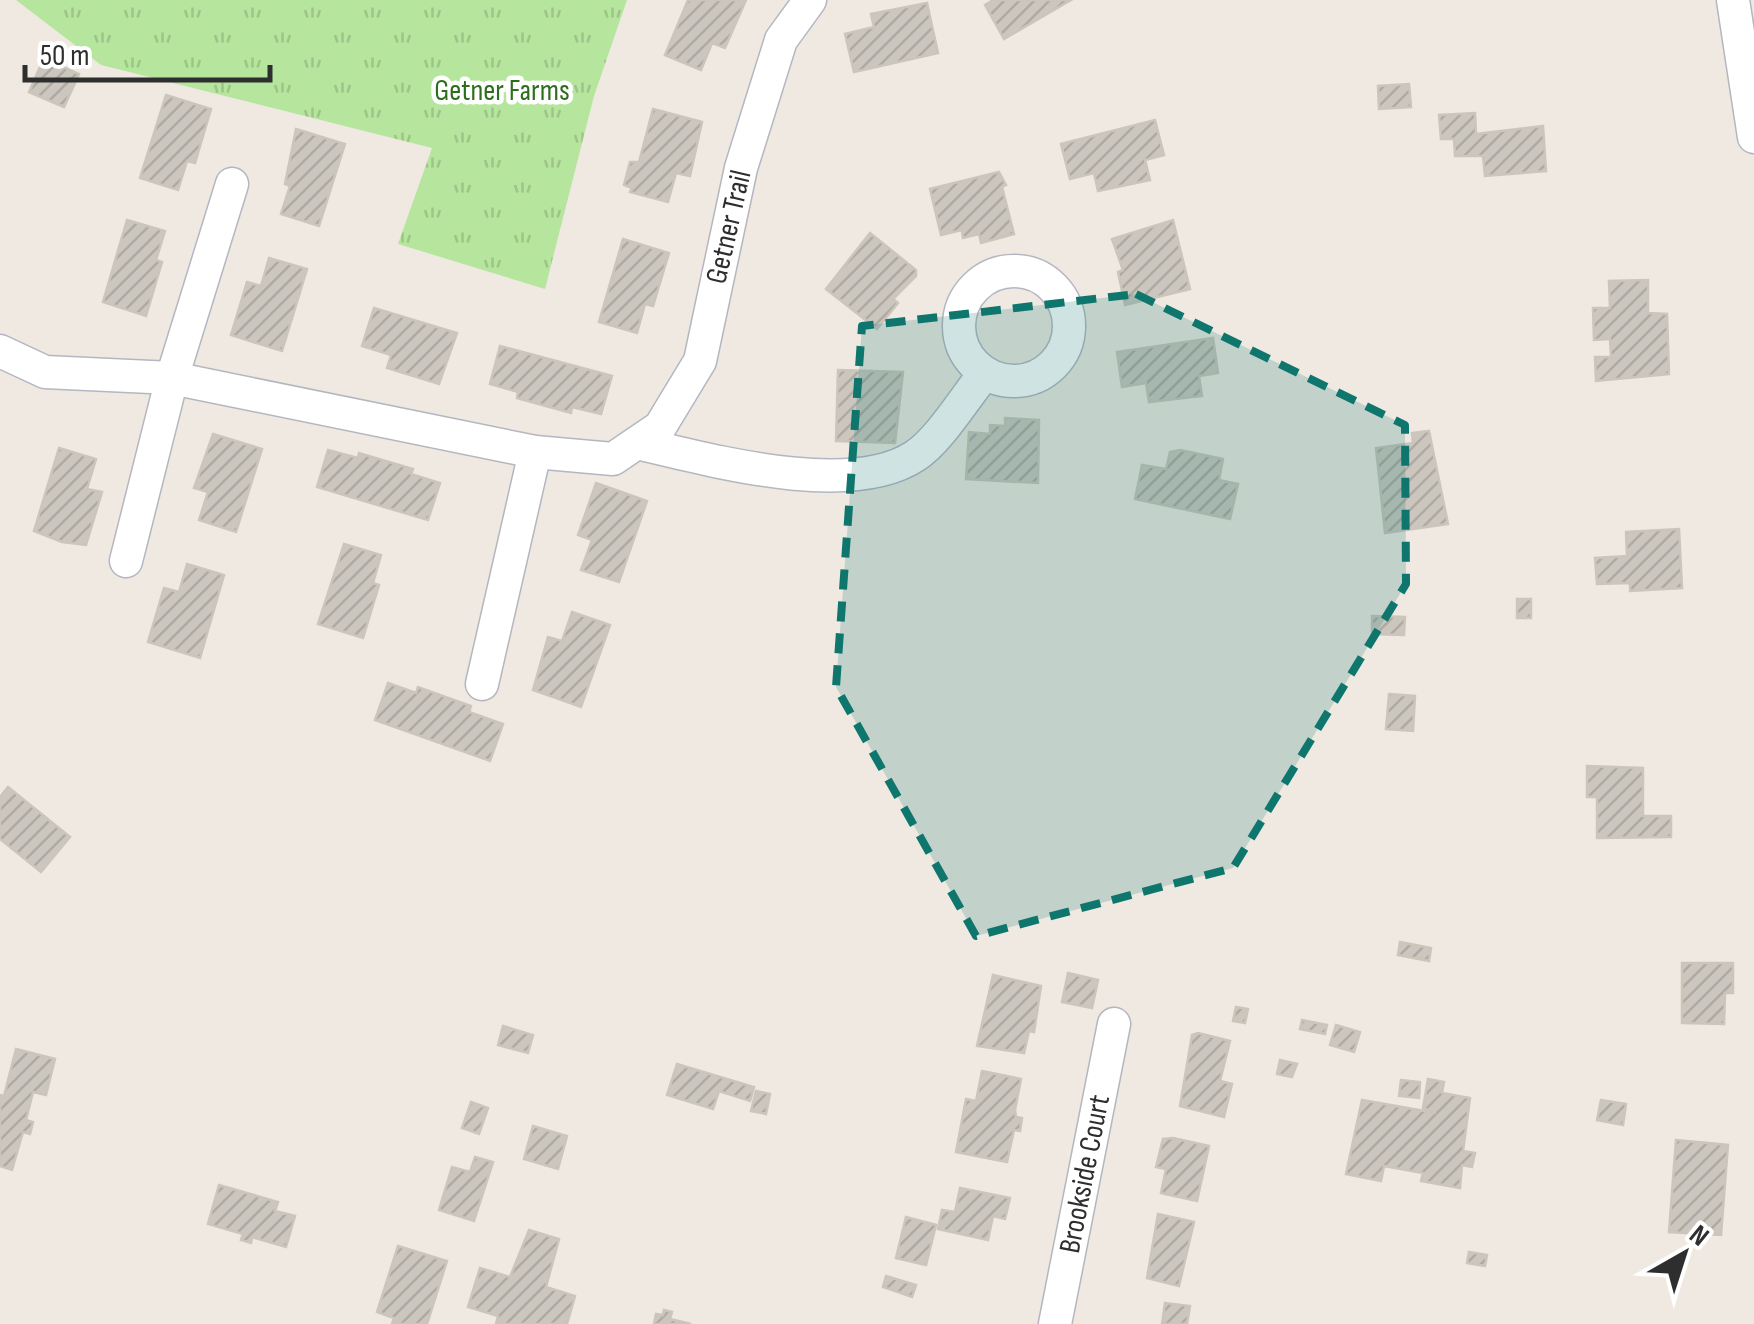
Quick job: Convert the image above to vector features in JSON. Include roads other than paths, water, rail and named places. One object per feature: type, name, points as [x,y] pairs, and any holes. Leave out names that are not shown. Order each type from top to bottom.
[{"type":"street","name":"Getner Trail","points":[[0,351],[45,372],[172,378],[536,452],[613,459],[660,427],[700,361],[742,168],[781,40],[810,0]]},
{"type":"street","points":[[1733,0],[1754,137]]},
{"type":"street","points":[[126,561],[172,378],[232,184]]},
{"type":"street","points":[[636,443],[753,470],[877,475],[918,455],[985,374]]},
{"type":"street","points":[[482,684],[536,452]]},
{"type":"street","name":"Brookside Court","points":[[1056,1324],[1114,1024]]},
{"type":"park label","name":"Getner Farms","points":[[502,91]]}]
